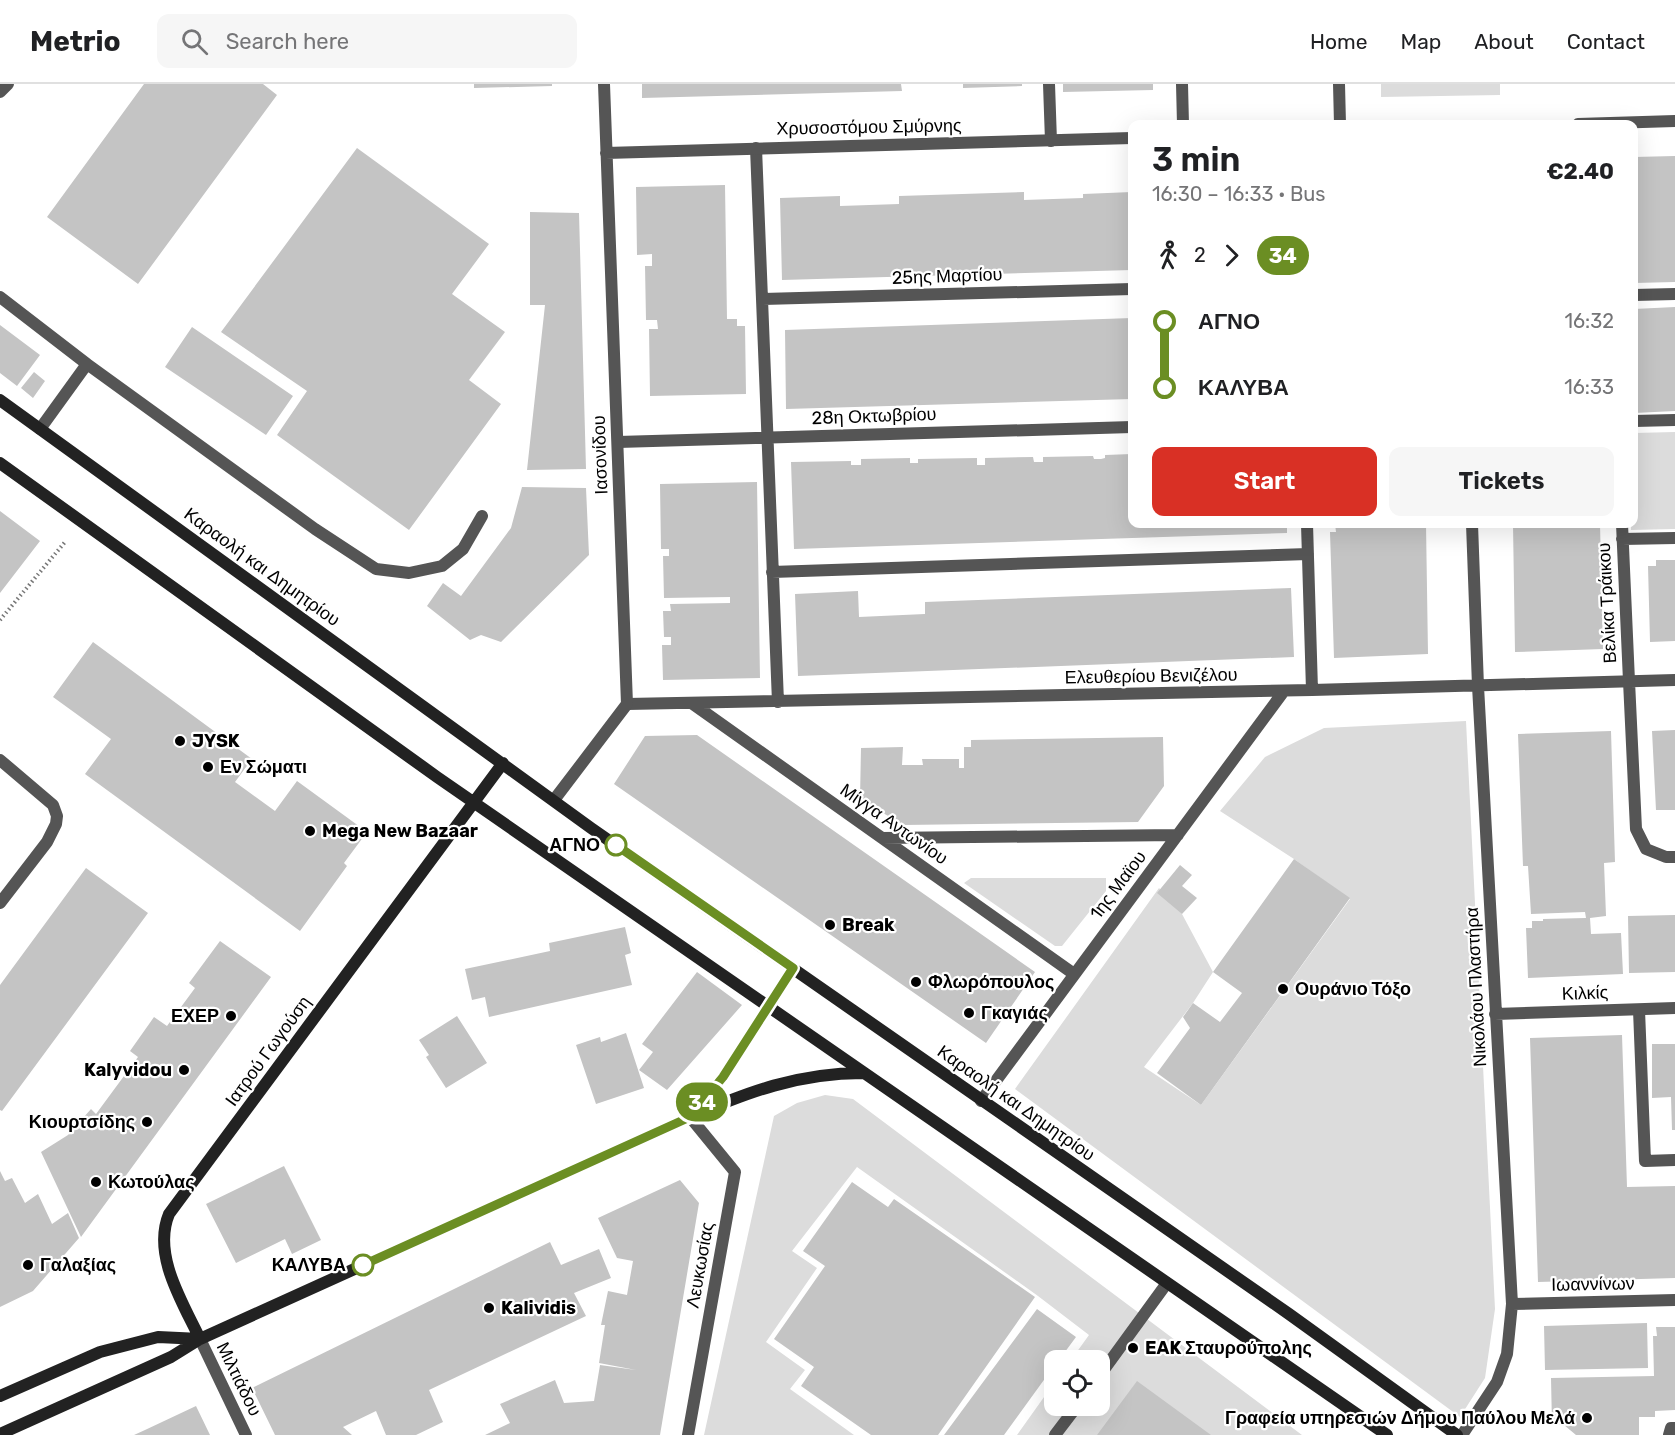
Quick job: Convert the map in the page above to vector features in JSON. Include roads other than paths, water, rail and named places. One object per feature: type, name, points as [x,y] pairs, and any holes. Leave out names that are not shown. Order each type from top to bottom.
[{"type":"main road","name":"Καραολή και Δημητρίου","points":[[0,400],[554,800],[1460,1435]]},
{"type":"main road","points":[[0,463],[474,802],[1388,1435]]},
{"type":"main road","name":"Ιατρού Γωγούση","points":[[200,1339],[168,1266],[164,1244],[165,1223],[169,1214],[503,763]]},
{"type":"main road","points":[[690,1117],[723,1077],[793,968]]},
{"type":"main road","points":[[0,1434],[171,1357],[200,1339],[690,1117],[771,1085],[822,1074],[864,1073]]},
{"type":"main road","points":[[0,1396],[100,1352],[158,1337],[200,1339]]},
{"type":"street","points":[[0,92],[8,84]]},
{"type":"street","name":"Ιασονίδου","points":[[604,84],[627,704]]},
{"type":"street","points":[[1049,84],[1051,141]]},
{"type":"street","points":[[1182,84],[1183,120]]},
{"type":"street","points":[[1339,84],[1340,120]]},
{"type":"street","points":[[1638,122],[1675,121]]},
{"type":"street","name":"Χρυσοστόμου Σμύρνης","points":[[606,153],[1128,138]]},
{"type":"street","points":[[756,148],[764,299],[778,702]]},
{"type":"street","name":"25ης Μαρτίου","points":[[764,299],[1128,289]]},
{"type":"street","points":[[1638,295],[1675,294]]},
{"type":"street","points":[[0,297],[87,364],[315,529],[376,569],[409,573],[442,566],[463,549],[482,516]]},
{"type":"street","points":[[40,429],[87,364]]},
{"type":"street","points":[[1638,421],[1675,420]]},
{"type":"street","name":"28η Οκτωβρίου","points":[[618,442],[1128,427]]},
{"type":"street","points":[[1307,528],[1312,690]]},
{"type":"street","name":"Νικολάου Πλαστήρα","points":[[1460,1435],[1497,1382],[1507,1354],[1512,1304],[1478,686],[1472,528]]},
{"type":"street","name":"Βελίκα Τράικου","points":[[1622,528],[1636,830],[1646,849],[1666,857],[1675,857]]},
{"type":"street","points":[[1622,539],[1675,538]]},
{"type":"street","points":[[772,572],[1308,554]]},
{"type":"street","name":"Ελευθερίου Βενιζέλου","points":[[627,704],[1284,691],[1675,680]]},
{"type":"street","name":"1ης Μαϊου","points":[[981,1101],[1284,691]]},
{"type":"street","points":[[554,800],[627,704]]},
{"type":"street","name":"Μίγγα Αντωνίου","points":[[693,704],[1074,974]]},
{"type":"street","points":[[0,760],[53,804],[57,816],[56,824],[47,842],[0,903]]},
{"type":"street","points":[[882,838],[1178,835]]},
{"type":"street","name":"Κιλκίς","points":[[1495,1014],[1675,1008]]},
{"type":"street","points":[[1639,1010],[1645,1161],[1675,1160]]},
{"type":"street","name":"Λευκωσίας","points":[[688,1435],[735,1172],[690,1117]]},
{"type":"street","points":[[1110,1361],[1167,1283]]},
{"type":"street","name":"Ιωαννίνων","points":[[1512,1304],[1675,1300]]},
{"type":"street","name":"Μιλτιάδου","points":[[200,1339],[246,1435]]},
{"type":"street","points":[[1055,1435],[1069,1416]]},
{"type":"street","points":[[1669,1435],[1671,1428],[1675,1428]]},
{"type":"place","name":"JYSK","points":[[180,741]]},
{"type":"place","name":"Εν Σώματι","points":[[208,767]]},
{"type":"place","name":"Mega New Bazaar","points":[[310,831]]},
{"type":"place","name":"ΑΓΝΟ","points":[[616,845]]},
{"type":"place","name":"Break","points":[[830,925]]},
{"type":"place","name":"Φλωρόπουλος","points":[[916,982]]},
{"type":"place","name":"Ουράνιο Τόξο","points":[[1283,989]]},
{"type":"place","name":"Γκαγιάς","points":[[969,1013]]},
{"type":"place","name":"ΕΧΕΡ","points":[[231,1016]]},
{"type":"place","name":"Kalyvidou","points":[[184,1070]]},
{"type":"place","name":"Κιουρτσίδης","points":[[147,1122]]},
{"type":"place","name":"Κωτούλας","points":[[96,1182]]},
{"type":"place","name":"Γαλαξίας","points":[[28,1265]]},
{"type":"place","name":"ΚΑΛΥΒΑ","points":[[363,1265]]},
{"type":"place","name":"Kalividis","points":[[489,1308]]},
{"type":"place","name":"EAK Σταυρούπολης","points":[[1133,1348]]},
{"type":"place","name":"Γραφεία υπηρεσιών Δήμου Παύλου Μελά","points":[[1587,1418]]}]
